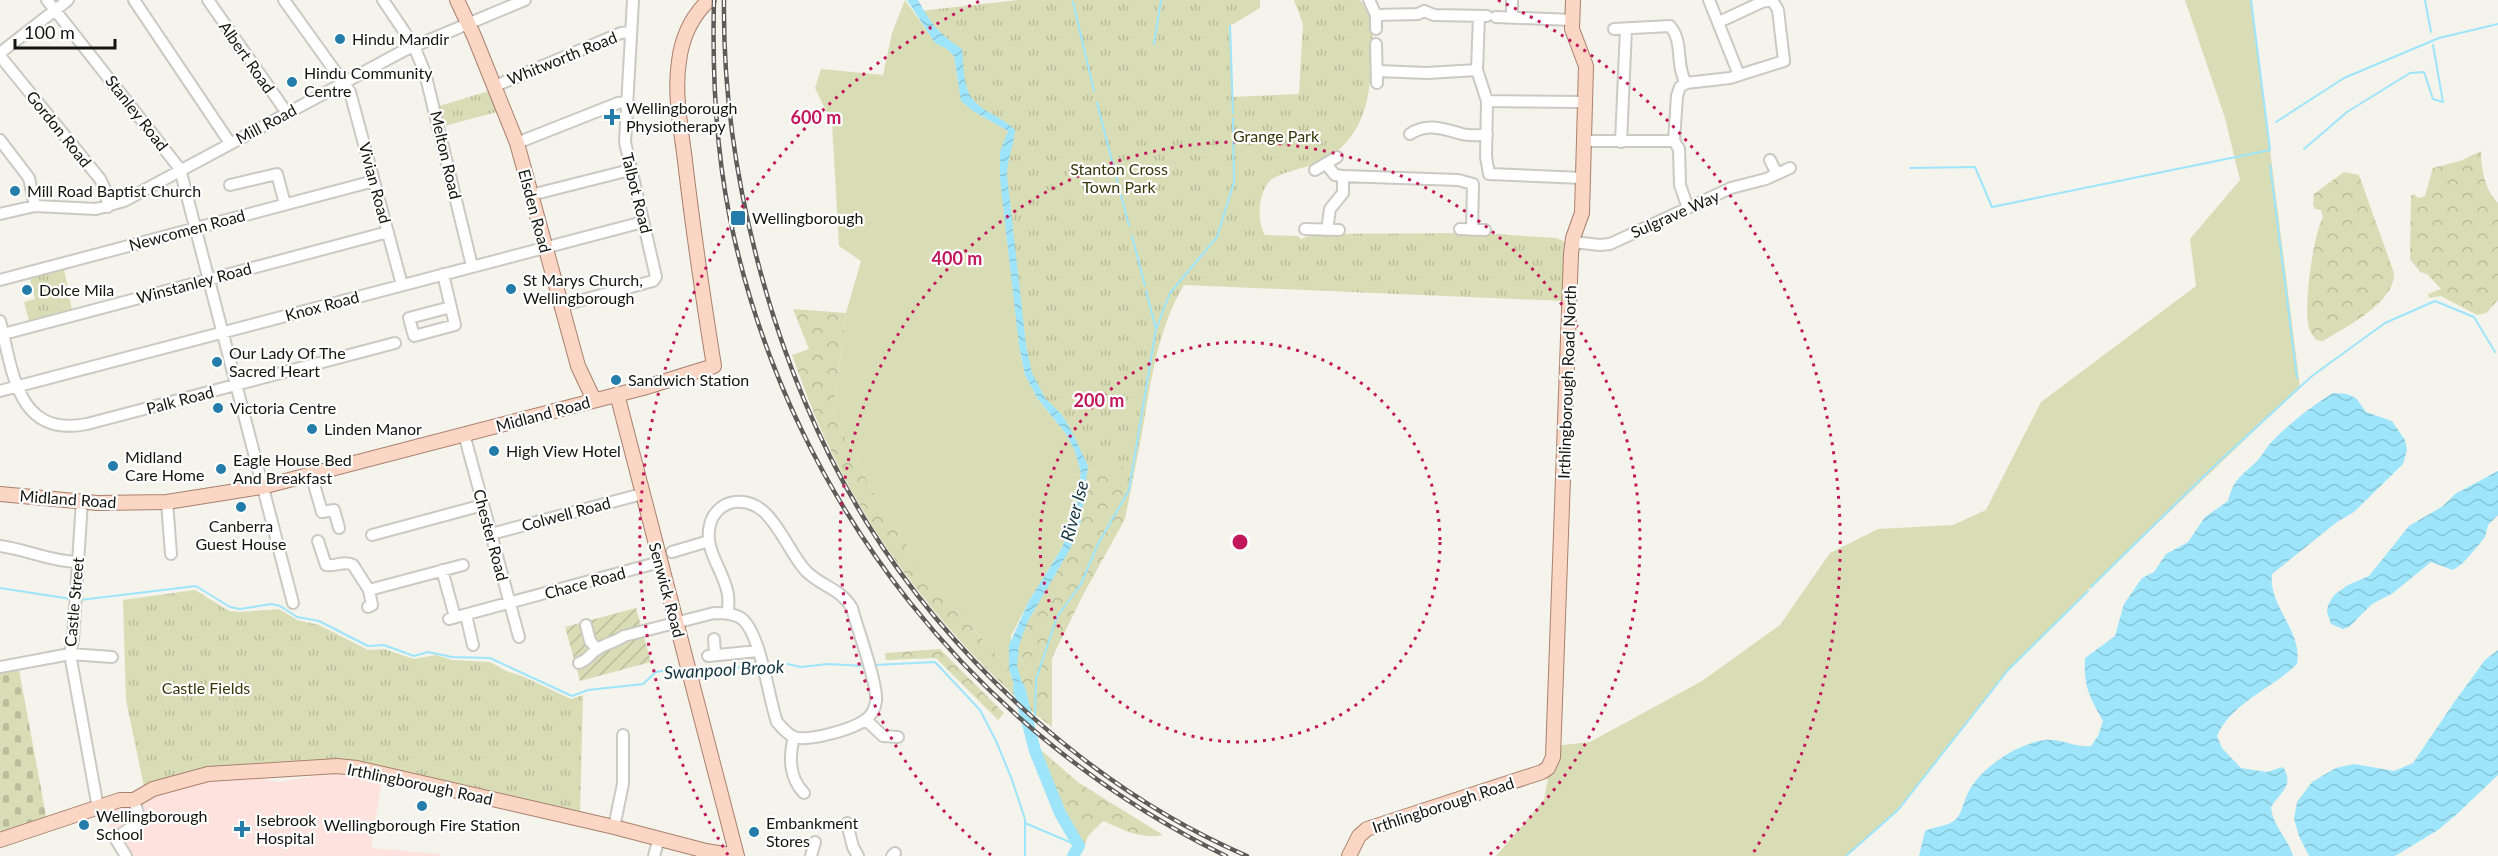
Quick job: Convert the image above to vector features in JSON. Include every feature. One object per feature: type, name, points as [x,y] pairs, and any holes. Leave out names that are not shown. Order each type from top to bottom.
[{"type":"main road","name":"Elsden Road","points":[[457,0],[517,143],[560,306],[578,366],[594,400]]},
{"type":"main road","name":"Irthlingborough Road North","points":[[1548,768],[1553,757],[1555,733],[1573,242],[1581,213],[1584,141],[1586,62],[1574,35],[1573,0]]},
{"type":"main road","name":"Midland Road","points":[[0,494],[82,501],[167,502],[262,487],[617,394],[714,366],[705,315],[677,96],[681,48],[688,29],[705,4]]},
{"type":"main road","name":"Senwick Road","points":[[617,394],[737,856]]},
{"type":"main road","name":"Irthlingborough Road","points":[[0,840],[120,800],[134,800],[153,789],[208,774],[337,766],[357,768],[614,827],[706,851],[737,856]]},
{"type":"main road","name":"Irthlingborough Road","points":[[1349,856],[1359,836],[1375,825],[1542,772],[1548,768]]},
{"type":"main road","points":[[706,851],[722,845],[731,832]]},
{"type":"street","name":"Stanley Road","points":[[47,0],[180,169]]},
{"type":"street","points":[[0,54],[68,0]]},
{"type":"street","points":[[134,0],[230,143]]},
{"type":"street","name":"Albert Road","points":[[208,0],[287,113]]},
{"type":"street","name":"Vivian Road","points":[[285,0],[350,92],[402,285]]},
{"type":"street","name":"Melton Road","points":[[382,0],[414,46],[430,86],[472,266]]},
{"type":"street","name":"Mill Road","points":[[0,214],[34,206],[96,209],[124,201],[180,169],[414,46],[525,0]]},
{"type":"street","name":"Talbot Road","points":[[560,306],[653,281],[657,277],[625,142],[633,0]]},
{"type":"street","points":[[1369,0],[1376,15],[1376,29]]},
{"type":"street","points":[[1512,0],[1512,18]]},
{"type":"street","points":[[1709,0],[1739,75]]},
{"type":"street","points":[[1688,208],[1680,185],[1679,149],[1674,141],[1677,96],[1680,87],[1686,83],[1722,80],[1784,61],[1778,10],[1772,0],[1762,2],[1719,22]]},
{"type":"street","points":[[1376,15],[1418,14],[1424,6],[1434,15],[1572,20]]},
{"type":"street","points":[[1487,17],[1477,70],[1487,101],[1489,174]]},
{"type":"street","points":[[1614,29],[1670,26],[1678,44],[1679,67],[1686,83]]},
{"type":"street","points":[[1621,142],[1626,29]]},
{"type":"street","name":"Whitworth Road","points":[[495,86],[621,33],[630,32]]},
{"type":"street","points":[[1376,44],[1377,83]]},
{"type":"street","name":"Gordon Road","points":[[0,54],[100,179],[106,191],[108,207]]},
{"type":"street","points":[[1378,71],[1427,73],[1477,70]]},
{"type":"street","points":[[1487,101],[1585,102]]},
{"type":"street","points":[[517,143],[618,103],[626,102]]},
{"type":"street","points":[[1410,134],[1420,127],[1450,128],[1463,135],[1487,135]]},
{"type":"street","points":[[0,140],[29,178],[34,206]]},
{"type":"street","points":[[1584,141],[1674,141]]},
{"type":"street","points":[[1315,170],[1337,157]]},
{"type":"street","points":[[1770,160],[1777,174]]},
{"type":"street","points":[[1326,164],[1335,175],[1458,180],[1473,184],[1489,174],[1582,178]]},
{"type":"street","name":"Sulgrave Way","points":[[1573,242],[1610,244],[1731,188],[1790,168]]},
{"type":"street","points":[[180,169],[293,603]]},
{"type":"street","points":[[531,195],[630,170]]},
{"type":"street","points":[[230,185],[277,174],[285,204]]},
{"type":"street","points":[[1327,230],[1330,209],[1343,193],[1343,176]]},
{"type":"street","name":"Newcomen Road","points":[[0,280],[374,181]]},
{"type":"street","points":[[1472,230],[1473,184]]},
{"type":"street","name":"Knox Road","points":[[0,391],[643,222]]},
{"type":"street","points":[[1460,229],[1485,230]]},
{"type":"street","points":[[1305,230],[1339,230]]},
{"type":"street","name":"Winstanley Road","points":[[2,334],[388,232]]},
{"type":"street","points":[[443,274],[451,307]]},
{"type":"street","name":"Palk Road","points":[[0,321],[17,386],[28,409],[36,417],[56,426],[67,427],[87,424],[395,343]]},
{"type":"street","name":"Chester Road","points":[[464,434],[519,636]]},
{"type":"street","points":[[311,474],[322,512],[334,510],[339,528]]},
{"type":"street","name":"Colwell Road","points":[[491,534],[642,494]]},
{"type":"street","name":"Castle Street","points":[[82,501],[70,654],[98,808]]},
{"type":"street","points":[[579,663],[588,660],[597,649],[614,643],[624,636],[714,613],[728,614],[740,617],[750,627],[777,722],[783,730],[794,737],[805,739],[853,727],[866,720],[873,711],[876,689],[852,608],[845,596],[818,582],[804,569],[765,511],[752,503],[740,501],[727,504],[717,510],[709,529],[709,541],[728,593],[728,614]]},
{"type":"street","points":[[167,502],[171,554]]},
{"type":"street","points":[[372,535],[483,505]]},
{"type":"street","points":[[318,541],[324,563],[332,566],[352,563],[369,590],[372,605],[368,607]]},
{"type":"street","points":[[672,552],[709,541]]},
{"type":"street","points":[[0,546],[29,551],[51,560],[77,562]]},
{"type":"street","name":"Chace Road","points":[[457,617],[660,562]]},
{"type":"street","points":[[369,590],[463,565]]},
{"type":"street","points":[[442,570],[457,617],[474,645]]},
{"type":"street","points":[[586,625],[590,641],[597,649]]},
{"type":"street","points":[[714,639],[711,655],[759,653]]},
{"type":"street","points":[[0,667],[70,654],[112,657]]},
{"type":"street","points":[[866,720],[883,736],[898,737]]},
{"type":"street","points":[[614,827],[623,784],[623,735]]},
{"type":"street","points":[[794,737],[790,759],[797,790]]},
{"type":"street","points":[[126,856],[115,838],[135,825],[138,814],[134,800]]},
{"type":"street","points":[[847,823],[853,847],[858,856]]},
{"type":"street","points":[[654,856],[659,838]]},
{"type":"street","points":[[801,848],[812,850]]},
{"type":"shaded area","name":"Isebrook Hospital","points":[[341,771],[382,779],[371,848],[441,854],[441,856],[126,856],[101,811],[196,782],[248,777],[281,782]]},
{"type":"green space","points":[[905,0],[935,42],[954,56],[958,83],[973,111],[1008,131],[1001,152],[1003,204],[1020,351],[1025,375],[1038,399],[1066,434],[1075,451],[1081,473],[1076,502],[1062,548],[1029,601],[1011,636],[1009,669],[931,581],[877,500],[833,413],[846,313],[861,261],[839,246],[832,123],[815,88],[821,69],[883,75],[892,33]]},
{"type":"green space","name":"Stanton Cross Town Park","points":[[1018,0],[1260,0],[1260,8],[1230,26],[1232,97],[1299,94],[1303,24],[1294,0],[1360,0],[1371,15],[1373,31],[1368,95],[1359,124],[1340,149],[1326,159],[1279,175],[1268,183],[1262,195],[1260,209],[1262,230],[1265,235],[1298,236],[1301,239],[1314,234],[1478,233],[1556,238],[1568,243],[1564,301],[1184,285],[1173,305],[1158,349],[1136,464],[1085,472],[1077,446],[1044,404],[1021,349],[1003,156],[1012,128],[965,98],[958,52],[935,35],[920,11]]},
{"type":"green space","points":[[2185,0],[2251,0],[2300,387],[2091,587],[2008,670],[1898,810],[1846,856],[1496,856],[1544,800],[1554,746],[1590,742],[1702,681],[1780,625],[1830,553],[1878,529],[1953,525],[1986,510],[2041,402],[2196,286],[2190,239],[2240,180],[2225,118]]},
{"type":"green space","points":[[489,91],[497,112],[444,126],[439,106]]},
{"type":"green space","points":[[2481,151],[2485,179],[2498,203],[2498,300],[2486,313],[2477,315],[2441,296],[2429,298],[2428,294],[2441,289],[2427,274],[2420,272],[2410,259],[2411,196],[2414,194],[2418,198],[2425,196],[2433,168],[2460,161]]},
{"type":"green space","points":[[2344,172],[2359,175],[2394,273],[2387,294],[2368,313],[2323,341],[2316,340],[2311,333],[2307,318],[2313,255],[2323,217],[2321,210],[2315,209],[2313,205],[2314,194]]},
{"type":"green space","points":[[64,269],[72,310],[29,321],[24,302],[35,299],[30,278]]},
{"type":"green space","points":[[793,309],[846,313],[833,413],[877,500],[931,581],[1009,669],[1019,700],[964,645],[938,615],[890,553],[869,521],[832,453],[792,355],[809,349]]},
{"type":"green space","points":[[1136,464],[1125,519],[1083,595],[1052,658],[1052,727],[1031,711],[1021,697],[1013,666],[1016,634],[1064,551],[1085,472]]},
{"type":"green space","name":"Castle Fields","points":[[195,590],[229,611],[279,609],[297,620],[319,625],[368,650],[384,649],[414,659],[436,655],[452,660],[490,662],[571,699],[583,695],[580,813],[353,761],[144,787],[126,700],[123,600]]},
{"type":"green space","points":[[636,608],[651,662],[580,681],[565,627]]},
{"type":"green space","points":[[940,649],[1004,713],[998,720],[936,658],[886,660],[885,653]]},
{"type":"green space","points":[[19,670],[47,821],[0,834],[0,673]]},
{"type":"green space","points":[[1028,739],[1079,783],[1163,835],[1139,835],[1103,821],[1088,836],[1081,854],[1076,850],[1070,836],[1058,820],[1053,794],[1046,792]]},
{"type":"water","points":[[907,0],[918,0],[936,28],[962,49],[964,77],[968,92],[973,99],[1015,130],[1007,175],[1026,345],[1032,373],[1045,398],[1062,415],[1088,466],[1081,521],[1070,549],[1028,621],[1019,645],[1017,666],[1031,711],[1019,700],[1009,669],[1009,645],[1029,601],[1062,548],[1076,502],[1081,473],[1075,451],[1066,434],[1038,399],[1025,375],[1019,345],[1000,179],[1000,152],[1008,131],[973,111],[961,101],[954,56],[947,49],[935,43]]},
{"type":"water","points":[[2333,393],[2347,394],[2356,398],[2366,412],[2392,421],[2405,440],[2407,450],[2403,464],[2354,512],[2337,522],[2272,574],[2275,597],[2295,641],[2297,664],[2232,714],[2223,724],[2217,736],[2222,748],[2241,768],[2267,772],[2283,767],[2287,784],[2271,807],[2274,820],[2293,856],[1919,856],[1925,831],[1955,820],[1972,785],[2000,759],[2023,746],[2045,740],[2091,746],[2098,736],[2103,721],[2088,691],[2085,658],[2115,636],[2124,604],[2142,578],[2154,572],[2166,554],[2188,542],[2205,517],[2228,501],[2239,478],[2283,431]]},
{"type":"water","points":[[2498,471],[2498,515],[2488,525],[2485,537],[2463,563],[2453,570],[2431,562],[2393,593],[2372,604],[2349,627],[2343,629],[2331,624],[2327,612],[2334,595],[2348,585],[2369,576],[2409,526],[2443,506],[2455,494]]},
{"type":"water","points":[[2498,650],[2498,775],[2438,830],[2395,856],[2309,856],[2294,819],[2297,802],[2312,782],[2336,768],[2354,764],[2394,771],[2413,763],[2485,660]]},
{"type":"waterway","points":[[1154,44],[1161,0]]},
{"type":"waterway","points":[[1910,168],[1975,167],[1992,207],[2270,150],[2251,0]]},
{"type":"waterway","points":[[2425,0],[2431,32]]},
{"type":"waterway","points":[[1073,2],[1094,91]]},
{"type":"waterway","points":[[2276,122],[2344,78],[2439,38],[2498,24]]},
{"type":"waterway","points":[[1230,26],[1233,113]]},
{"type":"waterway","points":[[2304,149],[2347,112],[2410,73],[2424,72],[2433,99],[2443,102],[2433,45]]},
{"type":"waterway","points":[[1097,103],[1129,226]]},
{"type":"waterway","points":[[1156,329],[1170,293],[1217,237],[1234,182],[1233,118]]},
{"type":"waterway","points":[[2270,165],[2297,378]]},
{"type":"waterway","points":[[1132,236],[1145,286]]},
{"type":"waterway","points":[[1035,715],[1036,679],[1057,617],[1081,584],[1098,544],[1129,490],[1156,329],[1146,291]]},
{"type":"waterway","points":[[2091,587],[2213,467],[2312,376],[2385,323],[2435,301],[2474,317],[2495,352]]},
{"type":"waterway","name":"Swanpool Brook","points":[[80,600],[196,586],[230,607],[240,609],[271,604],[280,606],[297,617],[319,621],[368,646],[384,645],[414,656],[428,652],[452,657],[490,658],[572,696],[588,690],[643,684],[656,672],[683,670]]},
{"type":"waterway","name":"Swanpool Brook","points":[[0,588],[71,599]]},
{"type":"waterway","points":[[1846,856],[1898,810],[2008,670],[2088,591]]},
{"type":"waterway","name":"Swanpool Brook","points":[[874,665],[935,662],[980,710],[1011,777],[1025,819],[1025,856]]},
{"type":"waterway","name":"Swanpool Brook","points":[[767,665],[783,663],[801,667],[828,664],[865,666]]},
{"type":"waterway","name":"Swanpool Brook","points":[[695,670],[758,666]]},
{"type":"waterway","name":"River Ise","points":[[1019,688],[1035,751],[1060,813],[1079,846],[1073,856]]},
{"type":"waterway","points":[[1025,823],[1079,846]]},
{"type":"railway","points":[[714,0],[716,119],[723,179],[734,237],[763,336],[802,431],[851,520],[910,602],[977,678],[1053,746],[1136,805],[1226,856]]},
{"type":"railway","points":[[724,0],[726,67],[733,135],[744,203],[760,271],[781,338],[806,403],[834,465],[867,523],[902,575],[942,625],[986,673],[1033,718],[1083,759],[1136,796],[1191,829],[1247,856]]},
{"type":"place","name":"Hindu Mandir","points":[[340,39]]},
{"type":"place","name":"Hindu Community Centre","points":[[292,82]]},
{"type":"place","name":"Wellingborough Physiotherapy","points":[[612,117]]},
{"type":"place","name":"Mill Road Baptist Church","points":[[15,191]]},
{"type":"place","name":"Wellingborough","points":[[738,218]]},
{"type":"place","name":"St Marys Church, Wellingborough","points":[[511,289]]},
{"type":"place","name":"Dolce Mila","points":[[27,290]]},
{"type":"place","name":"Our Lady Of The Sacred Heart","points":[[217,362]]},
{"type":"place","name":"Sandwich Station","points":[[616,380]]},
{"type":"place","name":"Victoria Centre","points":[[218,408]]},
{"type":"place","name":"Linden Manor","points":[[312,429]]},
{"type":"place","name":"High View Hotel","points":[[494,451]]},
{"type":"place","name":"Midland Care Home","points":[[113,466]]},
{"type":"place","name":"Eagle House Bed And Breakfast","points":[[221,469]]},
{"type":"place","name":"Canberra Guest House","points":[[241,507]]},
{"type":"place","name":"Wellingborough Fire Station","points":[[422,806]]},
{"type":"place","name":"Wellingborough School","points":[[84,825]]},
{"type":"place","name":"Isebrook Hospital","points":[[242,829]]},
{"type":"place","name":"Embankment Stores","points":[[754,832]]},
{"type":"park label","name":"Grange Park","points":[[1276,136]]}]
